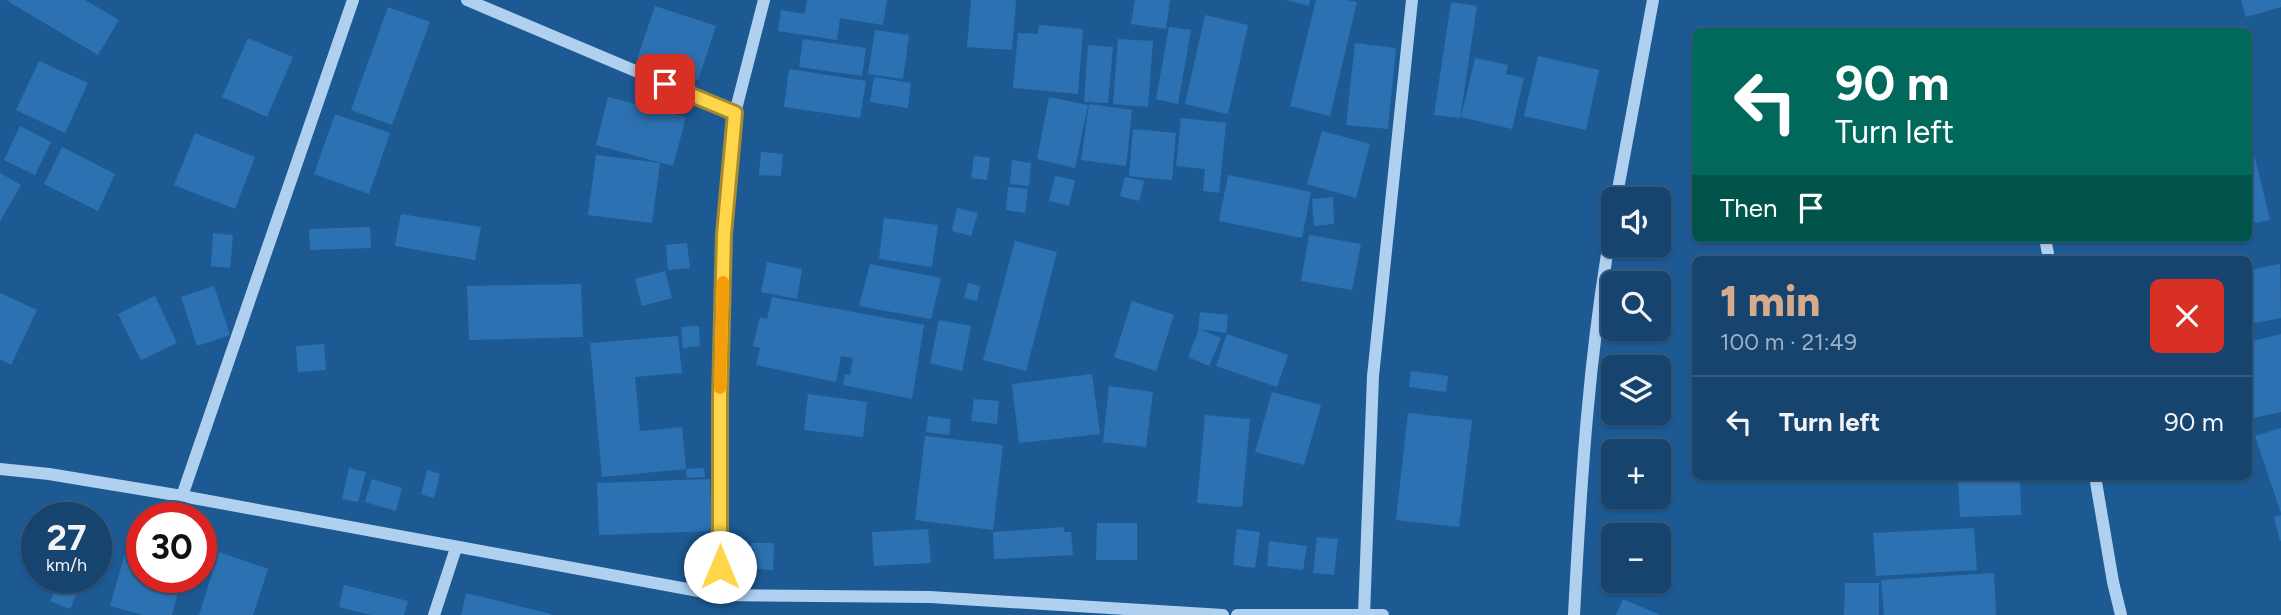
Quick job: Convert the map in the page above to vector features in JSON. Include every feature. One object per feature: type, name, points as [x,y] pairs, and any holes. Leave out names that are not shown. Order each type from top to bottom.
[{"type":"street","points":[[182,496],[353,0]]},
{"type":"street","points":[[467,0],[735,113]]},
{"type":"street","points":[[720,595],[720,399],[724,234],[735,113],[764,0]]},
{"type":"street","points":[[1365,614],[1373,376],[1412,0]]},
{"type":"street","points":[[1618,187],[1653,0]]},
{"type":"street","points":[[1574,615],[1583,441],[1606,257]]},
{"type":"street","points":[[0,469],[49,474],[182,496],[720,595],[930,597],[1223,615]]},
{"type":"street","points":[[2096,480],[2121,615]]},
{"type":"street","points":[[434,615],[456,548]]},
{"type":"street","points":[[1237,615],[1383,615]]},
{"type":"building","points":[[6,0],[85,0],[119,20],[98,55]]},
{"type":"building","points":[[807,0],[887,0],[883,25],[840,18],[837,40],[778,31],[781,10],[805,14]]},
{"type":"building","points":[[971,0],[1016,0],[1012,50],[967,47]]},
{"type":"building","points":[[1135,0],[1170,0],[1166,29],[1131,24]]},
{"type":"building","points":[[1286,0],[1310,0],[1309,6]]},
{"type":"building","points":[[1316,0],[1357,2],[1330,116],[1290,106]]},
{"type":"building","points":[[2241,0],[2281,0],[2281,7],[2246,17]]},
{"type":"building","points":[[1451,2],[1477,6],[1460,118],[1434,115]]},
{"type":"building","points":[[655,6],[716,26],[698,80],[637,59]]},
{"type":"building","points":[[388,7],[430,22],[392,125],[351,110]]},
{"type":"building","points":[[1205,15],[1248,25],[1228,114],[1185,104]]},
{"type":"building","points":[[1039,25],[1083,29],[1078,94],[1013,88],[1018,33],[1038,34]]},
{"type":"building","points":[[1169,27],[1191,30],[1178,104],[1156,99]]},
{"type":"building","points":[[875,30],[909,35],[903,79],[868,74]]},
{"type":"building","points":[[248,38],[293,57],[267,117],[222,97]]},
{"type":"building","points":[[803,39],[866,48],[862,76],[799,67]]},
{"type":"building","points":[[1118,39],[1153,41],[1148,107],[1113,104]]},
{"type":"building","points":[[1355,43],[1396,48],[1388,129],[1346,125]]},
{"type":"building","points":[[1088,45],[1113,47],[1108,103],[1089,100],[1084,102]]},
{"type":"building","points":[[1538,56],[1599,70],[1586,130],[1524,116]]},
{"type":"building","points":[[1475,58],[1508,65],[1506,74],[1524,78],[1512,129],[1461,117]]},
{"type":"building","points":[[39,61],[88,83],[65,133],[16,110]]},
{"type":"building","points":[[789,69],[866,81],[860,118],[784,107]]},
{"type":"building","points":[[874,77],[911,83],[908,108],[870,102]]},
{"type":"building","points":[[608,97],[686,117],[673,166],[596,145]]},
{"type":"building","points":[[1049,97],[1088,105],[1075,168],[1037,159]]},
{"type":"building","points":[[1089,104],[1132,110],[1126,166],[1081,160]]},
{"type":"building","points":[[335,114],[390,133],[369,194],[314,174]]},
{"type":"building","points":[[1181,118],[1226,123],[1219,193],[1203,191],[1205,169],[1176,166]]},
{"type":"building","points":[[20,126],[51,142],[35,175],[4,160]]},
{"type":"building","points":[[1133,129],[1176,133],[1172,180],[1129,176]]},
{"type":"building","points":[[1322,131],[1370,144],[1356,198],[1307,184]]},
{"type":"building","points":[[195,133],[255,157],[235,209],[174,185]]},
{"type":"building","points":[[2252,145],[2270,220],[2252,223]]},
{"type":"building","points":[[62,147],[115,174],[98,211],[44,184]]},
{"type":"building","points":[[761,152],[783,154],[781,176],[759,175]]},
{"type":"building","points":[[596,155],[660,163],[652,223],[588,215]]},
{"type":"building","points":[[974,156],[990,158],[987,180],[971,178]]},
{"type":"building","points":[[1012,160],[1031,163],[1029,186],[1010,184]]},
{"type":"building","points":[[0,173],[21,185],[0,221]]},
{"type":"building","points":[[1228,175],[1311,192],[1302,238],[1219,221]]},
{"type":"building","points":[[1055,176],[1075,180],[1069,206],[1049,201]]},
{"type":"building","points":[[1125,177],[1144,181],[1139,201],[1120,196]]},
{"type":"building","points":[[1008,187],[1028,189],[1025,213],[1006,210]]},
{"type":"building","points":[[1333,197],[1334,224],[1314,226],[1312,199]]},
{"type":"building","points":[[957,208],[978,213],[971,236],[952,231]]},
{"type":"building","points":[[401,214],[481,227],[475,260],[395,246]]},
{"type":"building","points":[[884,218],[938,225],[932,267],[879,259]]},
{"type":"building","points":[[370,227],[371,248],[310,250],[309,229]]},
{"type":"building","points":[[213,233],[233,235],[230,268],[211,266]]},
{"type":"building","points":[[1309,235],[1361,244],[1352,290],[1301,281]]},
{"type":"building","points":[[1015,241],[1057,252],[1026,371],[983,360]]},
{"type":"building","points":[[687,243],[690,268],[668,270],[666,245]]},
{"type":"building","points":[[767,262],[802,269],[797,299],[761,292]]},
{"type":"building","points":[[870,264],[941,278],[931,319],[859,306]]},
{"type":"building","points":[[2280,264],[2281,318],[2252,323],[2252,269]]},
{"type":"building","points":[[665,271],[672,298],[642,306],[635,279]]},
{"type":"building","points":[[968,283],[980,286],[977,301],[964,298]]},
{"type":"building","points":[[581,284],[583,337],[469,340],[467,286]]},
{"type":"building","points":[[214,286],[230,335],[197,346],[181,297]]},
{"type":"building","points":[[0,293],[37,310],[11,365],[0,359]]},
{"type":"building","points":[[155,296],[177,343],[141,360],[118,314]]},
{"type":"building","points":[[772,297],[924,325],[912,399],[843,385],[845,374],[850,375],[853,358],[841,356],[836,382],[756,365],[760,348],[753,346],[760,317],[767,319]]},
{"type":"building","points":[[1132,301],[1174,315],[1156,371],[1114,357]]},
{"type":"building","points":[[1200,312],[1228,315],[1226,333],[1198,329]]},
{"type":"building","points":[[939,320],[971,326],[962,371],[930,363]]},
{"type":"building","points":[[699,326],[700,346],[683,348],[681,327]]},
{"type":"building","points":[[1199,329],[1221,338],[1209,366],[1188,357]]},
{"type":"building","points":[[1227,334],[1288,355],[1277,387],[1216,366]]},
{"type":"building","points":[[2281,334],[2281,412],[2252,418],[2252,341]]},
{"type":"building","points":[[678,336],[682,373],[635,377],[640,431],[682,427],[686,469],[602,477],[590,343]]},
{"type":"building","points":[[324,344],[326,370],[298,372],[296,346]]},
{"type":"building","points":[[1411,371],[1448,376],[1446,392],[1409,387]]},
{"type":"building","points":[[1092,374],[1100,434],[1019,443],[1012,384]]},
{"type":"building","points":[[1109,386],[1153,392],[1146,447],[1103,442]]},
{"type":"building","points":[[1272,392],[1321,405],[1304,465],[1255,452]]},
{"type":"building","points":[[808,394],[867,402],[863,437],[804,430]]},
{"type":"building","points":[[974,399],[999,401],[997,424],[971,421]]},
{"type":"building","points":[[1408,413],[1472,420],[1459,527],[1396,520]]},
{"type":"building","points":[[1205,415],[1250,419],[1242,507],[1197,503]]},
{"type":"building","points":[[928,416],[951,419],[949,435],[926,432]]},
{"type":"building","points":[[2281,428],[2281,513],[2255,436]]},
{"type":"building","points":[[925,436],[1003,445],[993,530],[915,520]]},
{"type":"building","points":[[349,468],[366,472],[358,502],[342,499]]},
{"type":"building","points":[[704,468],[705,477],[687,478],[686,469]]},
{"type":"building","points":[[427,470],[440,474],[434,498],[421,494]]},
{"type":"building","points":[[372,479],[402,488],[396,511],[365,502]]},
{"type":"building","points":[[710,479],[712,531],[599,535],[597,483]]},
{"type":"building","points":[[1958,480],[2020,480],[2021,515],[1960,517]]},
{"type":"building","points":[[2281,515],[2281,540],[2280,541],[2274,517]]},
{"type":"building","points":[[1097,523],[1137,523],[1137,560],[1096,560]]},
{"type":"building","points":[[1064,527],[1064,532],[1071,532],[1073,555],[994,559],[993,532]]},
{"type":"building","points":[[1974,528],[1977,570],[1876,576],[1873,533]]},
{"type":"building","points":[[928,529],[931,563],[874,566],[872,532]]},
{"type":"building","points":[[1237,529],[1260,532],[1255,568],[1233,565]]},
{"type":"building","points":[[1317,537],[1338,539],[1334,575],[1313,573]]},
{"type":"building","points":[[1269,541],[1307,546],[1303,570],[1267,566]]},
{"type":"building","points":[[751,543],[774,543],[773,570],[750,569]]},
{"type":"building","points":[[126,550],[126,593],[178,593],[172,615],[143,615],[110,606]]},
{"type":"building","points":[[219,552],[268,569],[253,615],[199,615],[206,593],[217,593]]},
{"type":"building","points":[[1994,573],[1996,615],[1884,615],[1881,580]]},
{"type":"building","points":[[1845,583],[1879,583],[1879,615],[1844,615]]},
{"type":"building","points":[[344,585],[408,601],[404,615],[371,615],[339,607]]},
{"type":"building","points":[[53,593],[77,593],[70,609],[50,601]]},
{"type":"building","points":[[466,593],[551,614],[551,615],[461,615]]},
{"type":"building","points":[[1623,599],[1660,615],[1616,615]]},
{"type":"slow traffic","points":[[720,388],[723,282]]},
{"type":"route","points":[[665,84],[735,113],[724,234],[720,567]]}]
